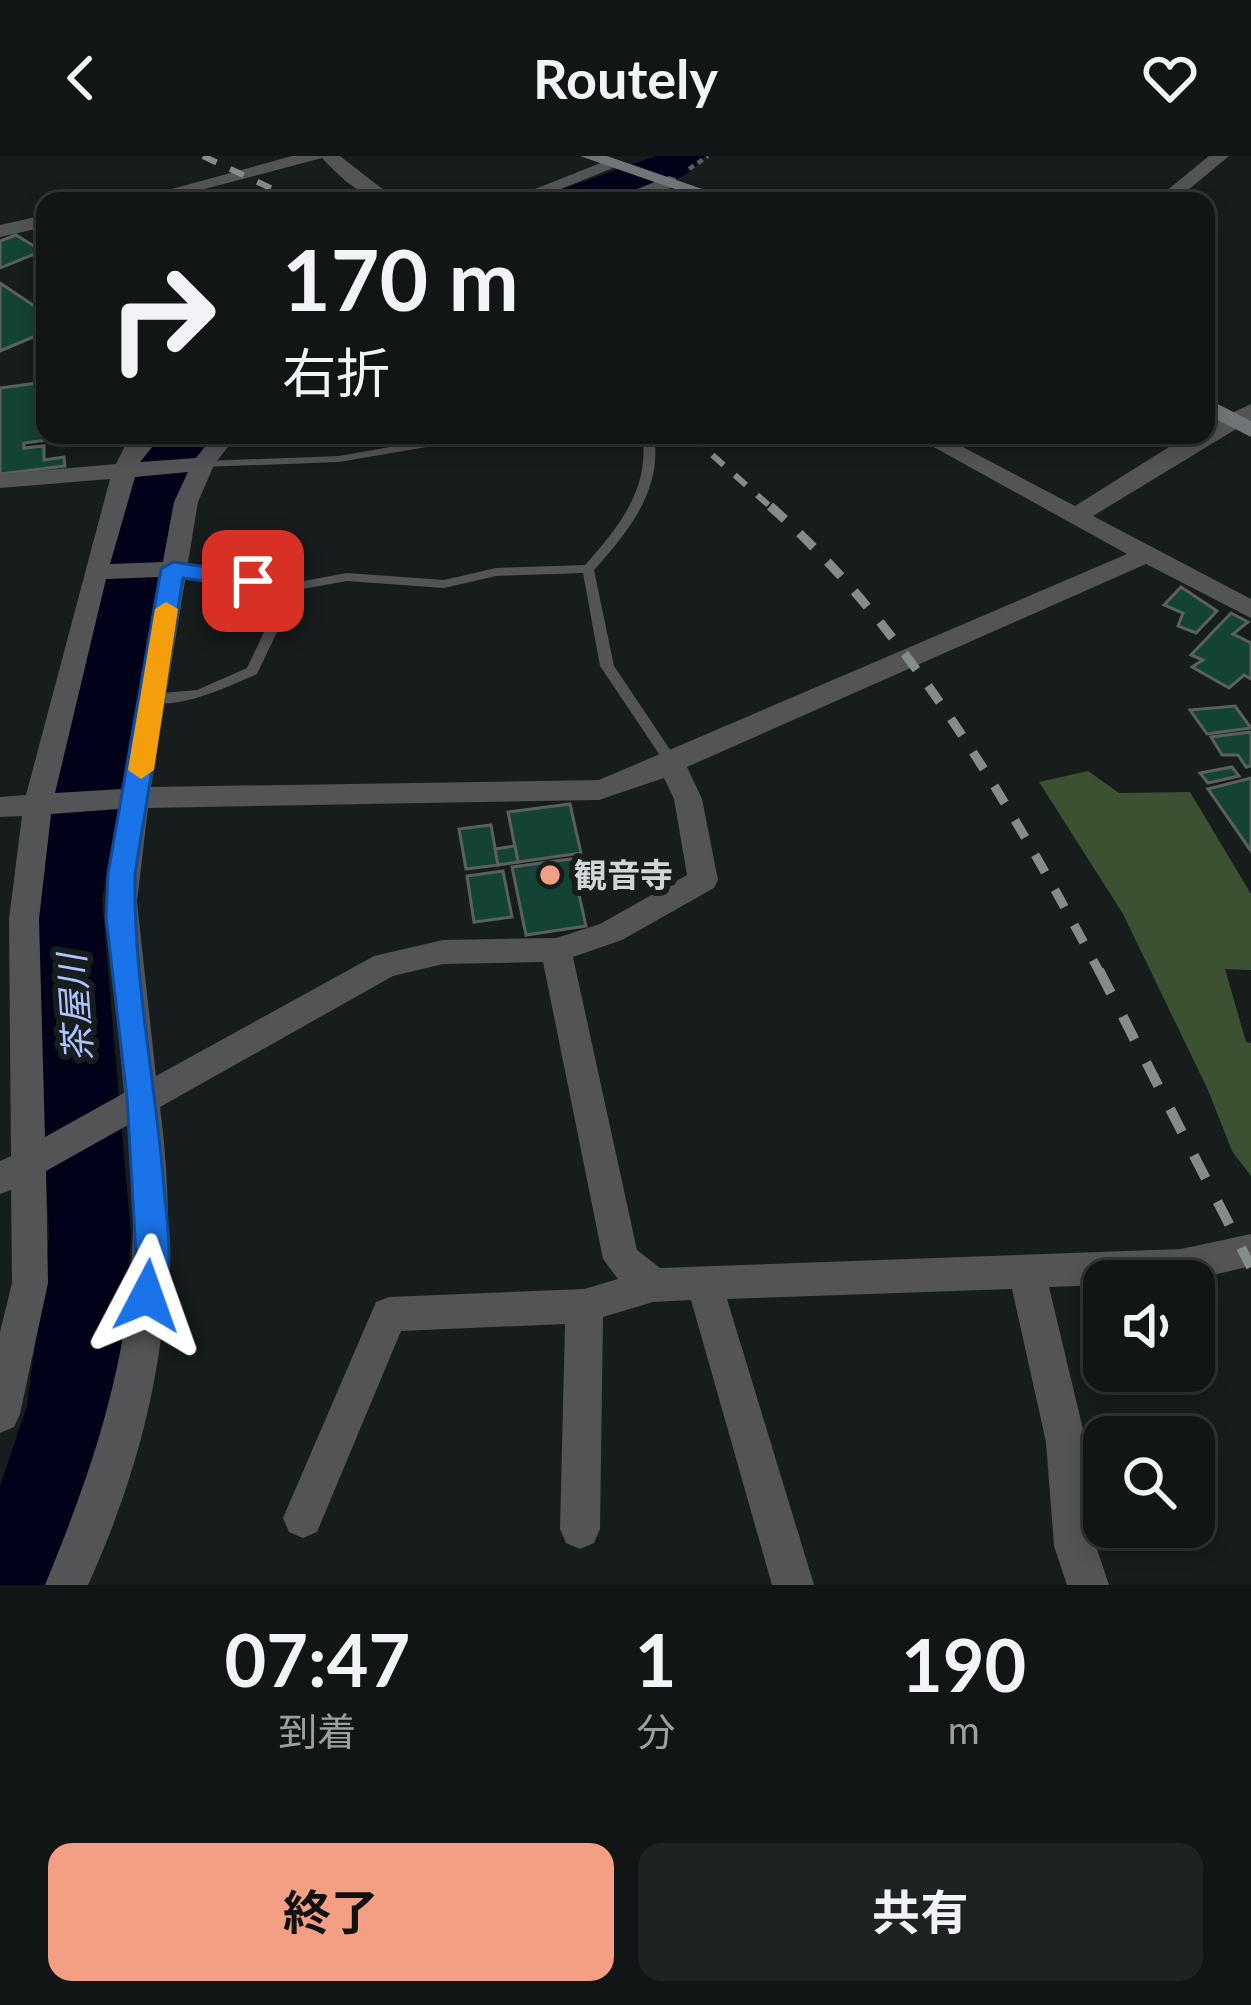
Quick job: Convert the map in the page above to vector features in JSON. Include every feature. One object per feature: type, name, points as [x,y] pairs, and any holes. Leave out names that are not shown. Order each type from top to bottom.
[{"type":"main road","points":[[590,156],[700,192]]},
{"type":"main road","points":[[1215,409],[1244,420]]},
{"type":"street","points":[[172,192],[314,156]]},
{"type":"street","points":[[330,156],[373,192]]},
{"type":"street","points":[[1174,192],[1220,156]]},
{"type":"street","points":[[538,192],[614,164]]},
{"type":"street","points":[[642,192],[669,182]]},
{"type":"street","points":[[0,232],[36,223]]},
{"type":"street","points":[[1215,431],[1244,420]]},
{"type":"street","points":[[66,1585],[92,1533],[136,1379],[153,1254],[120,917],[122,874],[129,799],[152,699],[166,569],[198,464],[217,444]]},
{"type":"street","points":[[940,444],[1251,610]]},
{"type":"street","points":[[1078,515],[1191,444]]},
{"type":"street","points":[[0,481],[140,456],[198,464]]},
{"type":"street","points":[[0,1414],[30,1283],[24,919],[101,572],[140,456]]},
{"type":"street","points":[[0,807],[129,799],[599,790],[633,780],[1150,553]]},
{"type":"street","points":[[101,572],[166,569]]},
{"type":"street","points":[[27,1165],[386,965],[443,952],[556,950],[611,932],[703,880],[688,799],[670,760]]},
{"type":"street","points":[[556,950],[621,1258],[652,1285]]},
{"type":"street","points":[[303,1518],[388,1314],[584,1306],[652,1285],[1181,1266],[1251,1250]]},
{"type":"street","points":[[1027,1272],[1066,1442],[1075,1546],[1088,1585]]},
{"type":"street","points":[[704,1283],[793,1585]]},
{"type":"street","points":[[580,1529],[584,1306]]},
{"type":"lane","points":[[198,464],[338,459],[426,444]]},
{"type":"lane","points":[[166,569],[292,587],[346,577],[444,584],[496,572],[589,569],[624,531],[652,467],[651,444]]},
{"type":"lane","points":[[589,569],[608,666],[670,760]]},
{"type":"lane","points":[[152,699],[199,694],[252,671],[292,587]]},
{"type":"green space","points":[[1088,771],[1119,793],[1190,792],[1251,894],[1251,970],[1225,969],[1246,1042],[1251,1043],[1251,1176],[1232,1151],[1208,1090],[1123,914],[1039,782]]},
{"type":"building","points":[[16,235],[36,247],[36,253],[0,268],[0,241]]},
{"type":"building","points":[[0,283],[36,307],[36,336],[0,351]]},
{"type":"building","points":[[36,383],[36,441],[24,443],[24,448],[44,446],[44,460],[64,457],[65,466],[0,474],[0,388]]},
{"type":"building","points":[[1181,587],[1217,611],[1196,633],[1178,626],[1183,613],[1164,605]]},
{"type":"building","points":[[1231,613],[1248,622],[1233,634],[1251,643],[1251,679],[1244,675],[1229,688],[1192,667],[1203,660],[1191,655]]},
{"type":"building","points":[[1235,706],[1251,728],[1207,734],[1190,710]]},
{"type":"building","points":[[1251,732],[1251,766],[1246,767],[1238,755],[1222,755],[1211,737]]},
{"type":"building","points":[[1232,767],[1239,776],[1208,783],[1200,773]]},
{"type":"building","points":[[1251,778],[1251,851],[1208,789]]},
{"type":"building","points":[[570,804],[581,853],[518,862],[508,812]]},
{"type":"building","points":[[491,825],[498,865],[466,869],[459,829]]},
{"type":"building","points":[[515,846],[518,862],[498,865],[495,849]]},
{"type":"building","points":[[571,859],[586,926],[526,935],[512,867]]},
{"type":"building","points":[[503,871],[512,917],[474,922],[467,876]]},
{"type":"waterway","name":"茶屋川","points":[[595,192],[669,166],[684,156]]},
{"type":"waterway","name":"茶屋川","points":[[0,1585],[32,1530],[72,1406],[90,1236],[67,900],[144,512],[161,470],[182,444]]},
{"type":"railway","points":[[203,156],[279,192]]},
{"type":"railway","points":[[700,444],[773,509]]},
{"type":"railway","points":[[770,506],[868,608],[955,724],[1032,849],[1100,973]]},
{"type":"railway","points":[[1099,970],[1251,1267]]},
{"type":"slow traffic","points":[[141,770],[166,609]]},
{"type":"place","name":"観音寺","points":[[550,875]]},
{"type":"route","points":[[147,1296],[153,1254],[142,1098],[120,917],[122,874],[173,569],[253,581]]}]
